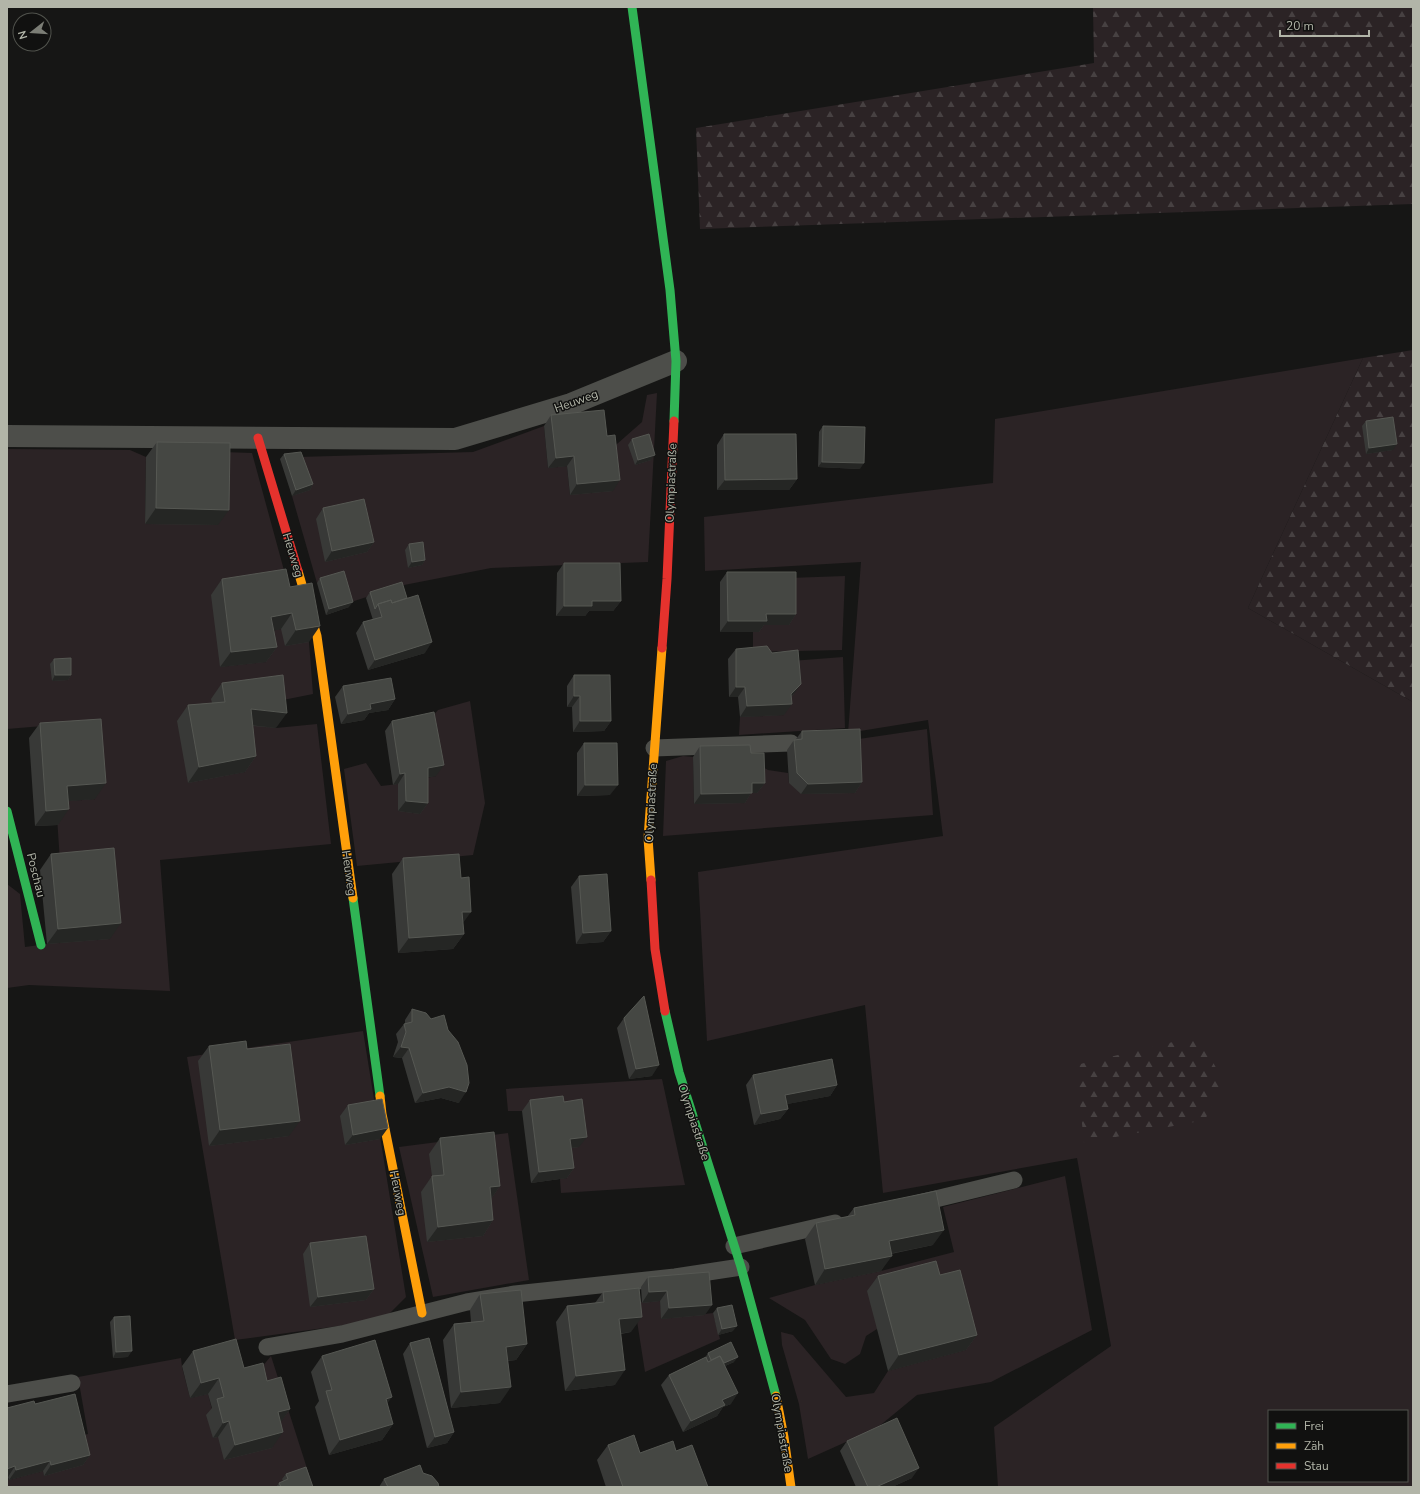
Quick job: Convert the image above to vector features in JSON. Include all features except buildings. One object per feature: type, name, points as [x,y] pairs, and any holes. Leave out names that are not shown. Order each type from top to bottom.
[{"type":"main road","name":"Olympiastraße","points":[[632,7],[670,290],[676,361],[667,579],[648,838],[654,949],[663,1004],[679,1072],[741,1267],[774,1384],[784,1437],[791,1487]]},
{"type":"main road","name":"Heuweg","points":[[258,438],[317,636],[382,1114],[422,1313]]},
{"type":"main road","name":"Poschau","points":[[7,811],[41,945]]},
{"type":"street","name":"Heuweg","points":[[7,436],[455,439],[571,404],[676,361]]},
{"type":"lane","name":"Olympiastraße","points":[[654,748],[791,743]]},
{"type":"lane","points":[[900,1207],[1014,1180]]},
{"type":"lane","points":[[734,1246],[847,1220]]},
{"type":"lane","points":[[267,1347],[342,1334],[467,1302],[515,1294],[618,1284],[741,1267]]},
{"type":"lane","points":[[7,1394],[72,1383]]},
{"type":"green space","points":[[1093,7],[1413,7],[1413,204],[700,229],[696,128],[1094,63]]},
{"type":"green space","points":[[1413,350],[1413,702],[1248,608],[1363,358]]},
{"type":"green space","points":[[1363,358],[1248,608],[1413,702],[1413,1487],[998,1487],[994,1427],[1111,1346],[1077,1158],[883,1193],[865,1005],[707,1041],[698,872],[943,836],[928,720],[848,733],[861,562],[705,571],[704,517],[993,483],[995,419]]},
{"type":"green space","points":[[657,393],[648,562],[491,568],[404,585],[348,603],[340,577],[317,583],[292,496],[310,489],[298,457],[473,452],[544,426],[548,468],[567,466],[570,495],[609,451],[642,422],[647,395]]},
{"type":"green space","points":[[7,449],[130,450],[146,457],[145,524],[223,452],[252,453],[285,574],[220,667],[266,662],[260,633],[281,629],[309,642],[313,694],[273,702],[214,718],[188,782],[245,772],[240,724],[276,728],[317,724],[331,844],[160,860],[170,991],[29,985],[7,988],[7,884],[20,894],[25,947],[47,944],[60,862],[56,802],[95,799],[91,722],[7,729]]},
{"type":"green space","points":[[845,576],[842,650],[753,652],[753,632],[789,578]]},
{"type":"green space","points":[[843,657],[845,728],[739,735],[740,717],[784,715],[791,661]]},
{"type":"green space","points":[[470,701],[485,803],[473,855],[357,866],[344,769],[366,763],[381,786],[398,784],[398,811],[420,779],[436,776],[427,723],[438,710]]},
{"type":"green space","points":[[927,729],[933,815],[663,836],[666,761],[683,756],[693,757],[694,804],[756,763],[768,770],[788,773],[789,783],[852,740]]},
{"type":"green space","points":[[363,1031],[406,1297],[383,1320],[235,1340],[187,1057]]},
{"type":"green space","points":[[1198,1036],[1223,1080],[1205,1120],[1084,1143],[1076,1065]]},
{"type":"green space","points":[[662,1079],[685,1185],[561,1193],[560,1179],[567,1178],[522,1111],[508,1111],[506,1089]]},
{"type":"green space","points":[[508,1133],[529,1280],[433,1297],[399,1147]]},
{"type":"green space","points":[[1065,1176],[1092,1330],[991,1382],[917,1395],[877,1428],[808,1459],[799,1404],[782,1345],[781,1332],[793,1335],[846,1397],[874,1393],[888,1371],[966,1350],[877,1329],[866,1336],[860,1354],[845,1364],[831,1359],[805,1320],[769,1298],[815,1285],[881,1271],[954,1252],[943,1207]]},
{"type":"green space","points":[[660,1301],[662,1319],[713,1313],[720,1339],[645,1372],[634,1302]]},
{"type":"green space","points":[[271,1356],[313,1487],[285,1485],[278,1487],[7,1487],[7,1477],[9,1480],[43,1471],[44,1475],[75,1437],[88,1434],[78,1377],[181,1358],[190,1398],[208,1394],[213,1413],[252,1379]]},
{"type":"traffic: fast","points":[[632,7],[670,290],[676,361],[674,421]]},
{"type":"traffic: fast","points":[[7,811],[41,945]]},
{"type":"traffic: fast","points":[[353,898],[380,1096]]},
{"type":"traffic: fast","points":[[665,1011],[679,1072],[741,1267],[776,1396]]},
{"type":"traffic: slow","points":[[298,571],[317,636],[353,898]]},
{"type":"traffic: slow","points":[[651,880],[648,838],[662,648]]},
{"type":"traffic: slow","points":[[380,1096],[382,1114],[422,1313]]},
{"type":"traffic: slow","points":[[776,1396],[784,1437],[791,1487]]},
{"type":"traffic: jam","points":[[662,648],[667,579],[674,421]]},
{"type":"traffic: jam","points":[[258,438],[298,571]]},
{"type":"traffic: jam","points":[[651,880],[655,949],[665,1011]]}]
